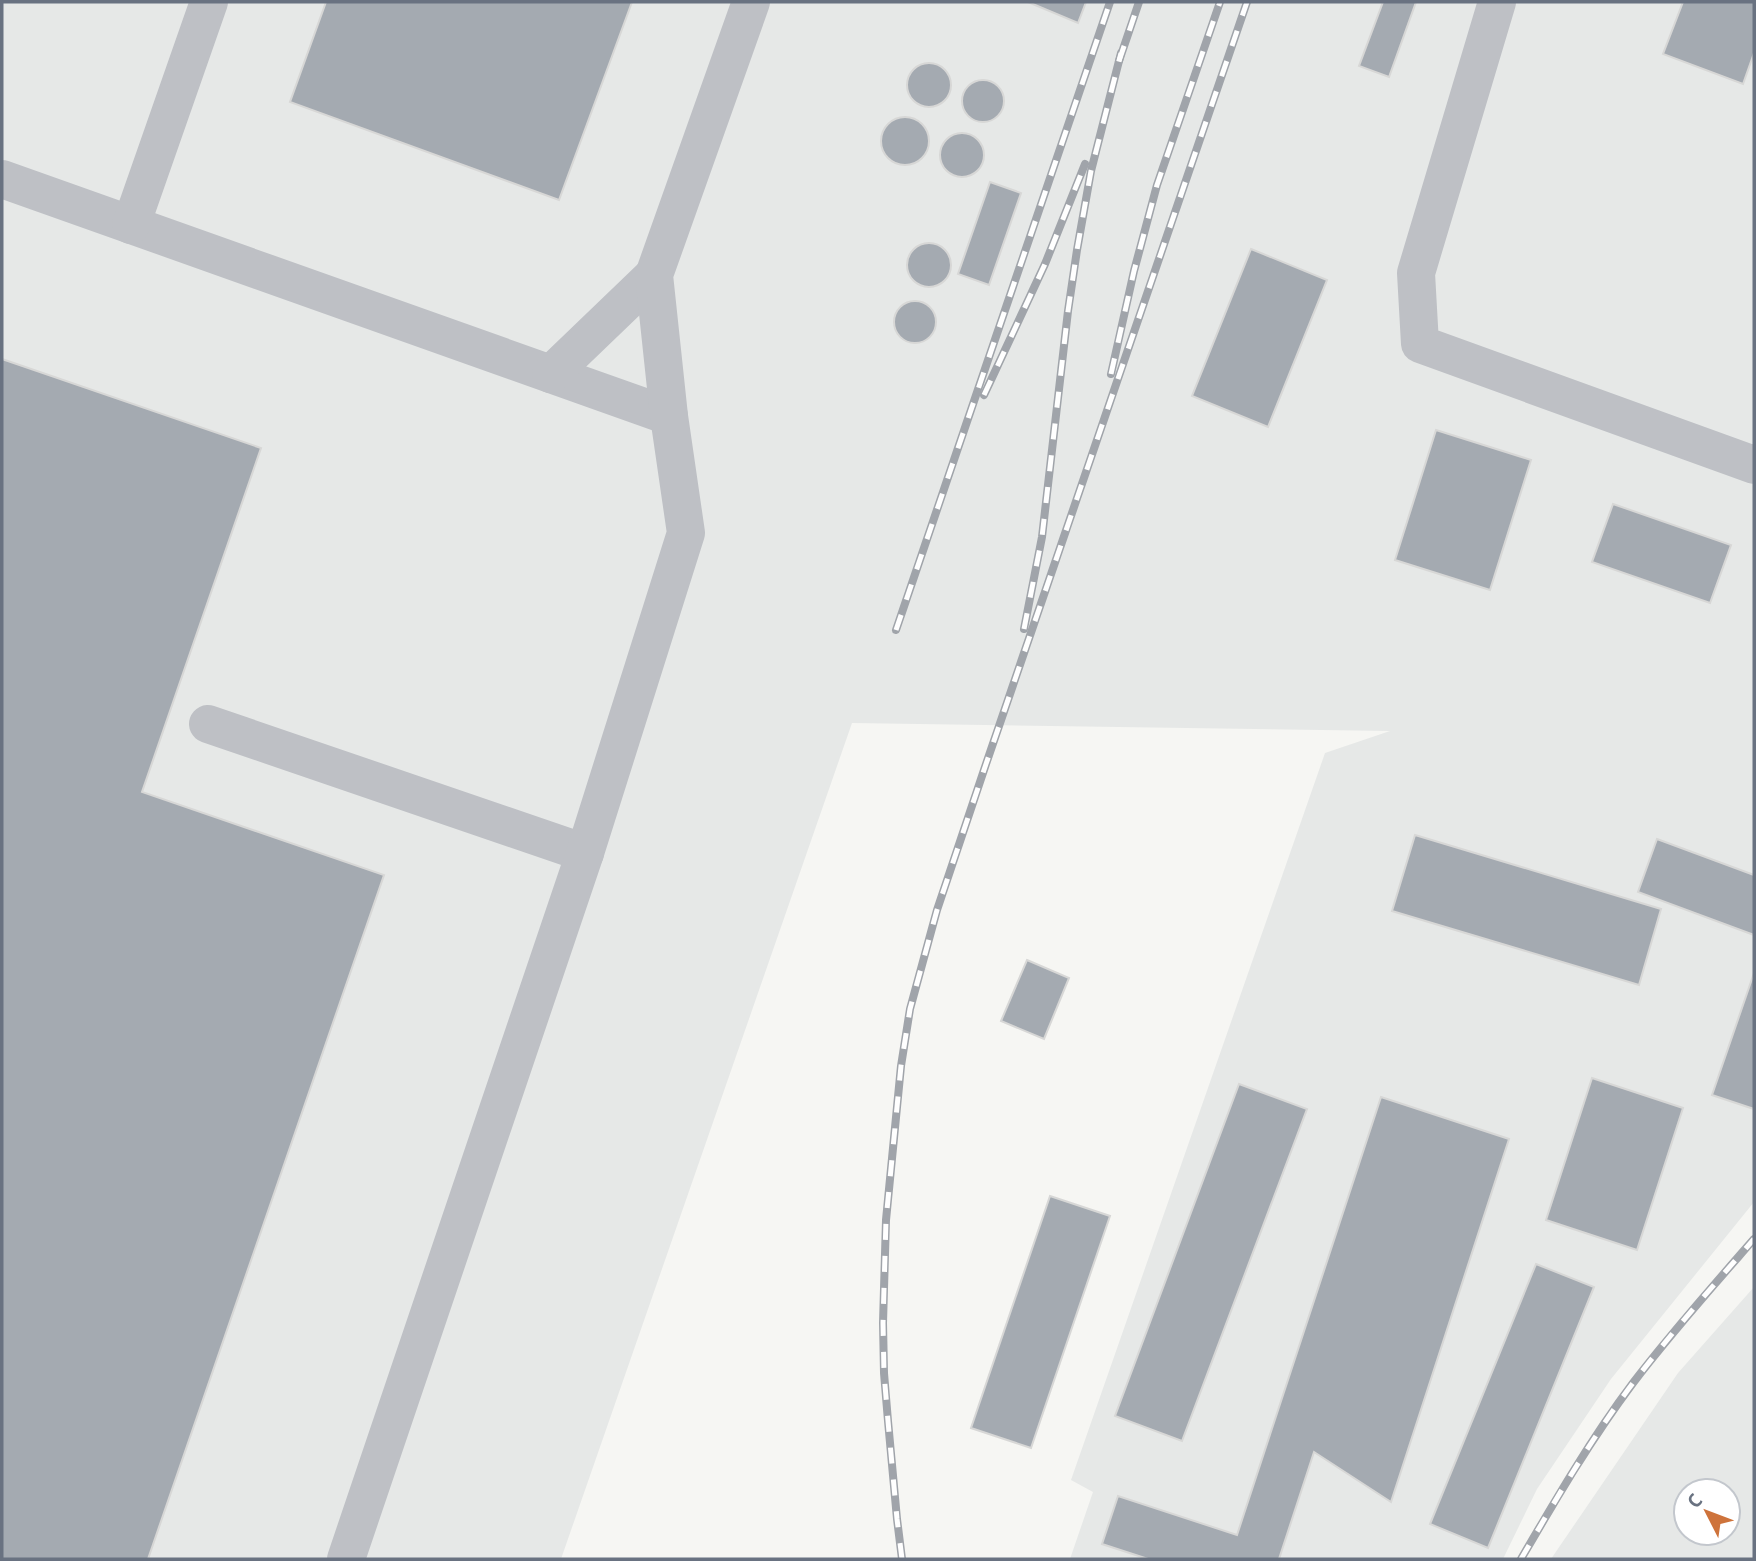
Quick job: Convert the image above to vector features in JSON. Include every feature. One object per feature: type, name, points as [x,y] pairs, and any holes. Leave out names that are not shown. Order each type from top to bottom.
[{"type":"lane","points":[[131,225],[209,2]]},
{"type":"lane","points":[[346,1559],[585,853],[686,533],[669,416],[654,275],[751,2]]},
{"type":"lane","points":[[1497,2],[1416,273],[1420,344],[1754,463]]},
{"type":"lane","points":[[2,179],[669,416]]},
{"type":"lane","points":[[551,374],[654,275]]},
{"type":"lane","points":[[208,724],[585,853]]},
{"type":"shaded area","points":[[2,2],[1754,2],[1754,1202],[1611,1379],[1537,1489],[1503,1559],[1070,1559],[1093,1492],[1071,1480],[1325,753],[1390,731],[852,723],[561,1559],[2,1559]]},
{"type":"shaded area","points":[[1754,1287],[1754,1559],[1551,1559],[1678,1373]]},
{"type":"building","points":[[326,2],[632,2],[559,200],[290,102]]},
{"type":"building","points":[[1028,2],[1086,2],[1078,23]]},
{"type":"building","points":[[1383,2],[1416,2],[1389,77],[1359,66]]},
{"type":"building","points":[[1683,2],[1754,2],[1754,53],[1743,84],[1663,54]]},
{"type":"building","points":[[929,63],[944,70],[951,85],[944,100],[929,107],[914,100],[907,85],[914,70]]},
{"type":"building","points":[[983,80],[998,86],[1004,101],[998,116],[983,122],[968,116],[962,101],[968,86]]},
{"type":"building","points":[[905,117],[922,124],[929,141],[922,158],[905,165],[888,158],[881,141],[888,124]]},
{"type":"building","points":[[962,133],[978,139],[984,155],[978,171],[962,177],[946,171],[940,155],[946,139]]},
{"type":"building","points":[[990,182],[1021,193],[989,285],[958,274]]},
{"type":"building","points":[[929,243],[944,250],[951,265],[944,280],[929,287],[914,280],[907,265],[914,250]]},
{"type":"building","points":[[1251,249],[1327,280],[1268,427],[1192,396]]},
{"type":"building","points":[[915,301],[930,307],[936,322],[930,337],[915,343],[900,337],[894,322],[900,307]]},
{"type":"building","points":[[2,359],[261,448],[142,792],[384,875],[148,1559],[2,1559]]},
{"type":"building","points":[[1436,430],[1531,460],[1490,590],[1395,560]]},
{"type":"building","points":[[1613,504],[1731,545],[1710,603],[1592,562]]},
{"type":"building","points":[[1415,835],[1661,909],[1639,985],[1392,911]]},
{"type":"building","points":[[1657,839],[1754,875],[1754,935],[1638,892]]},
{"type":"building","points":[[1027,960],[1069,978],[1044,1039],[1001,1021]]},
{"type":"building","points":[[1754,973],[1754,1109],[1712,1095]]},
{"type":"building","points":[[1592,1078],[1683,1108],[1637,1250],[1546,1220]]},
{"type":"building","points":[[1239,1084],[1307,1109],[1182,1441],[1115,1416]]},
{"type":"building","points":[[1381,1097],[1509,1139],[1391,1502],[1314,1452],[1279,1559],[1148,1559],[1102,1544],[1118,1496],[1237,1535]]},
{"type":"building","points":[[1050,1196],[1110,1216],[1031,1448],[971,1428]]},
{"type":"building","points":[[1536,1264],[1594,1287],[1488,1548],[1430,1524]]},
{"type":"railway","points":[[896,630],[1110,2]]},
{"type":"railway","points":[[1119,61],[1139,2]]},
{"type":"railway","points":[[1111,374],[1157,185],[1220,2]]},
{"type":"railway","points":[[902,1559],[884,1373],[883,1323],[886,1220],[901,1066],[910,1009],[937,910],[1247,2]]},
{"type":"railway","points":[[1024,629],[1042,537],[1077,250],[1091,171],[1121,53]]},
{"type":"railway","points":[[984,395],[1045,264],[1085,164]]},
{"type":"railway","points":[[1521,1559],[1574,1470],[1633,1383],[1754,1239]]}]
